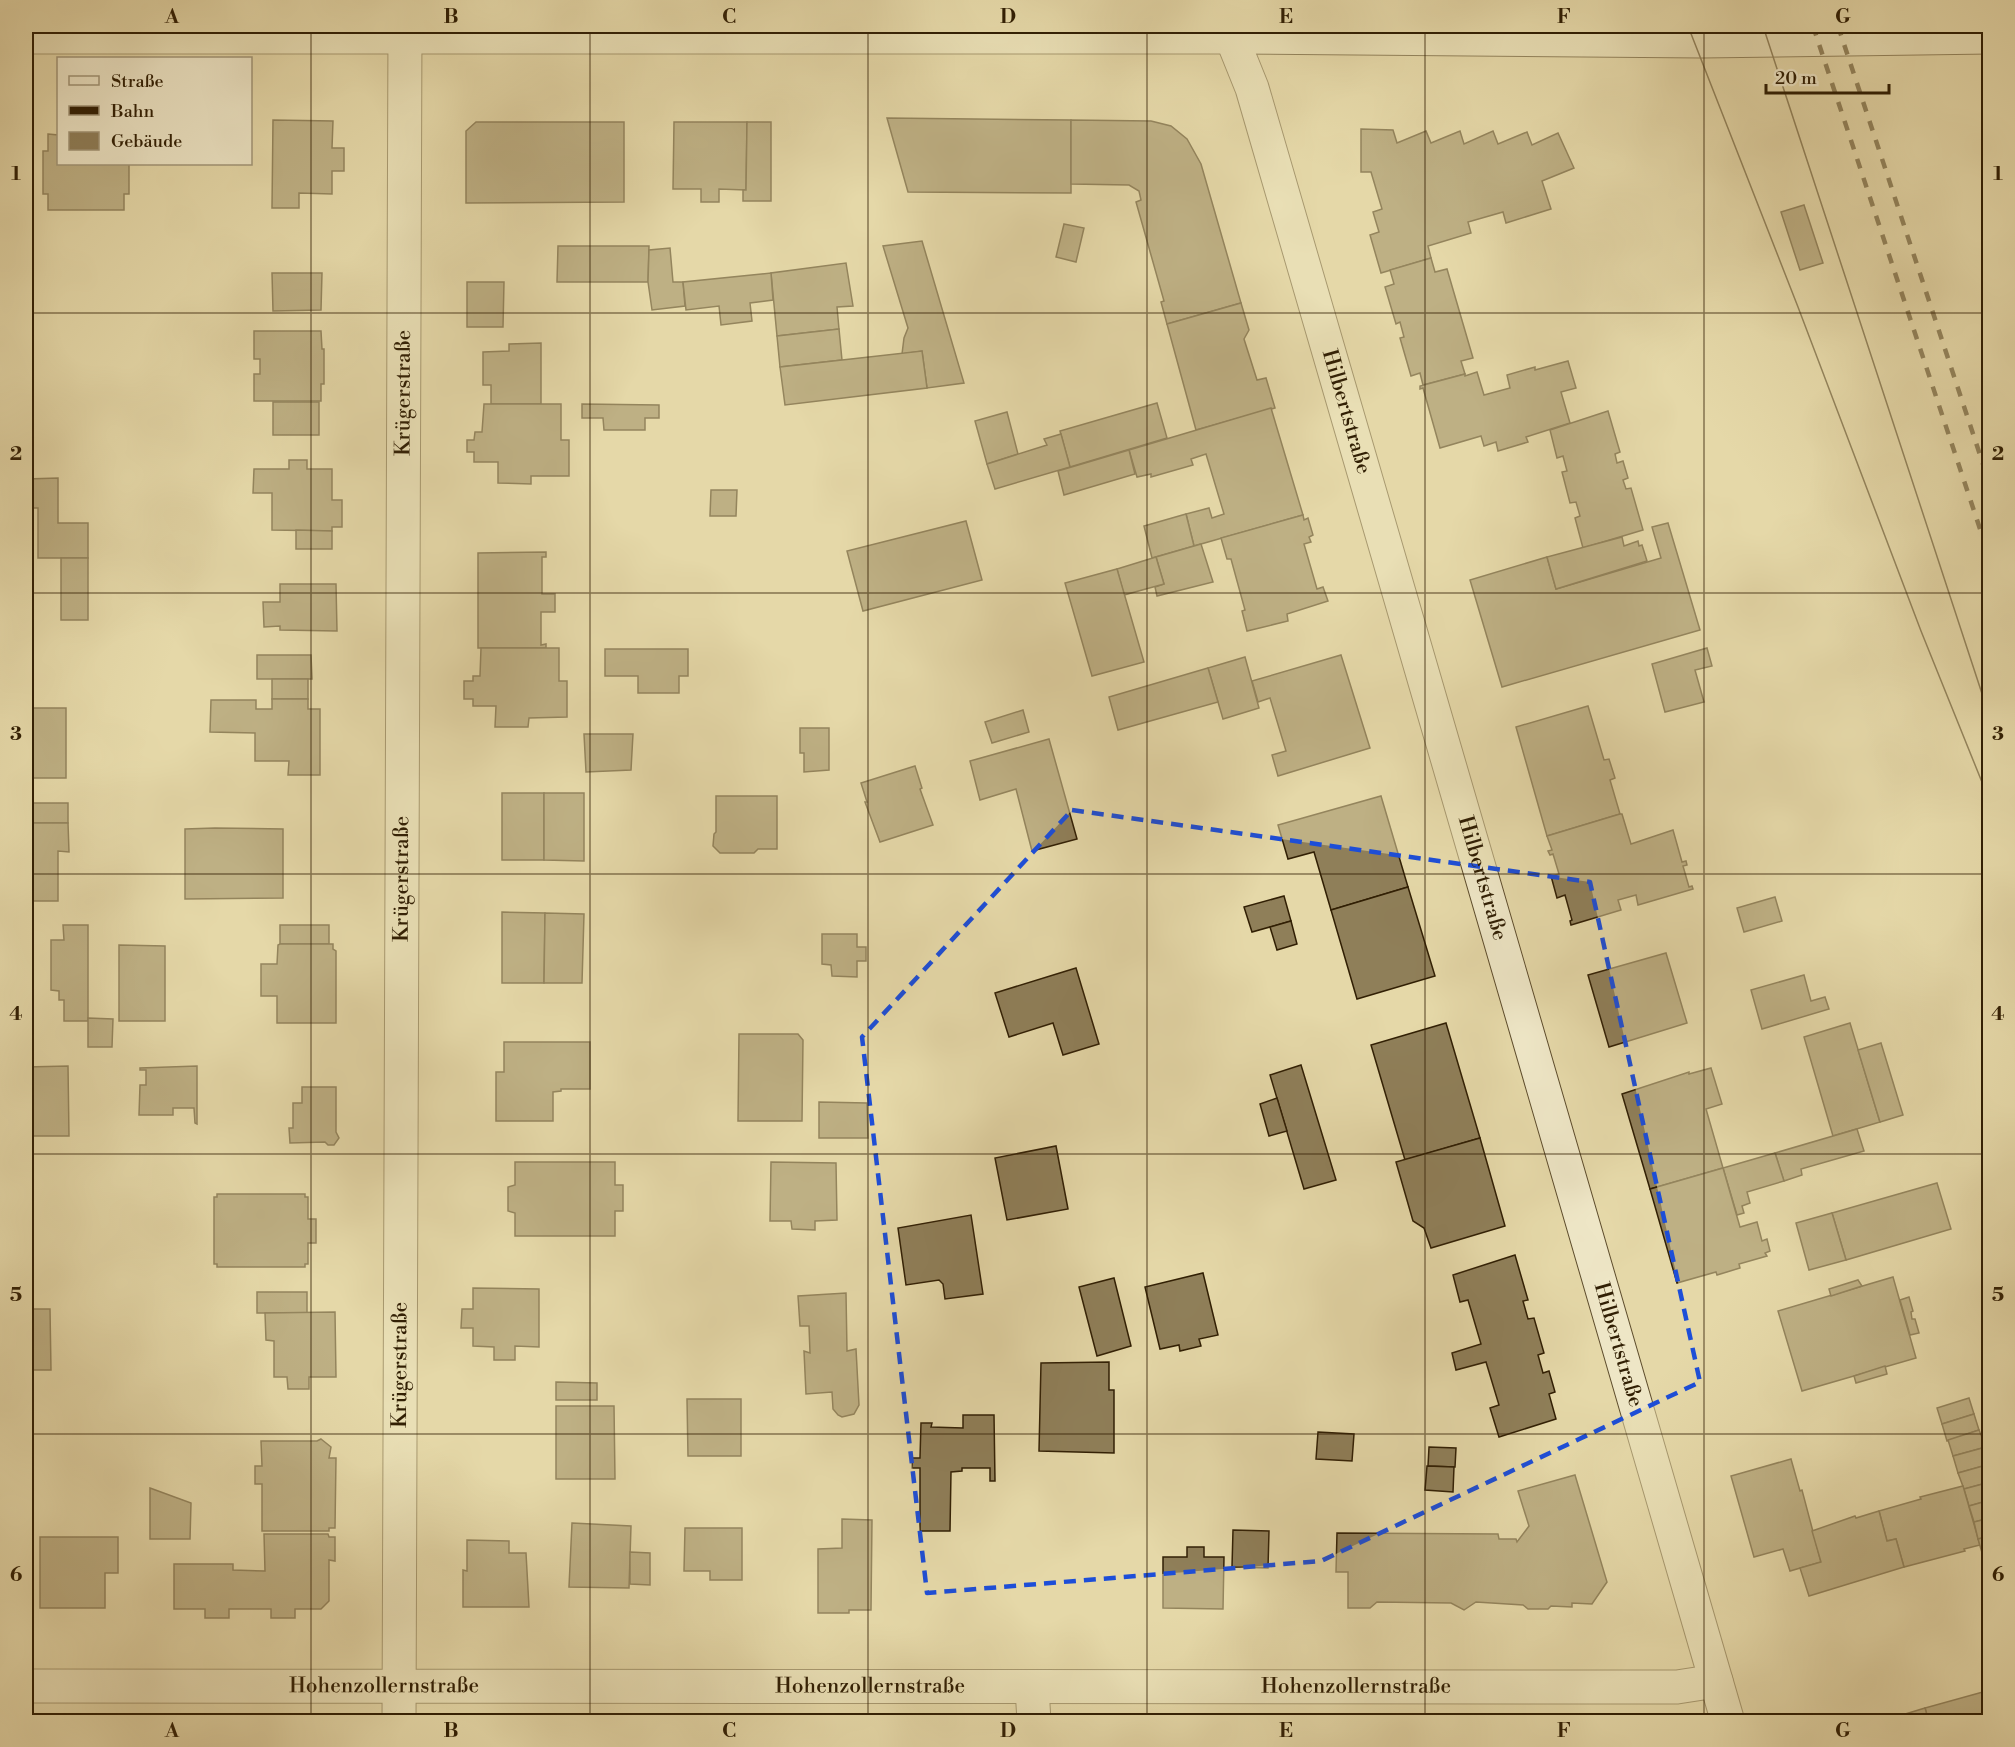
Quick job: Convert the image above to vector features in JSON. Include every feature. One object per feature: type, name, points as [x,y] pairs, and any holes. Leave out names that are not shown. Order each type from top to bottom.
[{"type":"street","points":[[26,37],[405,31],[1229,31],[1691,41],[1989,37]]},
{"type":"street","name":"Krügerstraße","points":[[399,1722],[405,31]]},
{"type":"street","name":"Hilbertstraße","points":[[1229,31],[1252,88],[1728,1722]]},
{"type":"street","name":"Hohenzollernstraße","points":[[26,1686],[1677,1687],[1716,1681]]},
{"type":"street","points":[[1032,1687],[1034,1722]]},
{"type":"highlighted area","points":[[1072,810],[1590,882],[1700,1382],[1321,1561],[927,1593],[862,1037]]},
{"type":"building","points":[[887,118],[1071,120],[1071,193],[908,192]]},
{"type":"building","points":[[273,120],[333,121],[332,148],[344,148],[344,171],[332,171],[332,194],[299,193],[299,208],[272,208]]},
{"type":"building","points":[[1071,120],[1151,121],[1171,126],[1187,139],[1201,164],[1241,303],[1167,324],[1161,302],[1164,301],[1136,202],[1141,200],[1139,191],[1129,185],[1071,184]]},
{"type":"building","points":[[476,122],[624,122],[624,202],[466,203],[466,131]]},
{"type":"building","points":[[674,122],[747,122],[746,190],[719,189],[719,202],[701,202],[701,189],[673,189]]},
{"type":"building","points":[[747,122],[771,122],[771,201],[743,201],[743,190],[746,190]]},
{"type":"building","points":[[1361,129],[1393,130],[1397,143],[1426,131],[1431,143],[1460,131],[1464,144],[1493,131],[1498,144],[1527,132],[1532,145],[1558,133],[1574,168],[1542,181],[1551,209],[1506,223],[1503,212],[1468,222],[1471,233],[1428,246],[1431,258],[1381,273],[1370,235],[1379,232],[1373,212],[1382,209],[1371,172],[1361,172]]},
{"type":"building","points":[[48,134],[57,135],[57,165],[129,165],[129,194],[124,194],[124,210],[48,210],[48,194],[43,194],[43,151],[48,151]]},
{"type":"building","points":[[1804,205],[1823,263],[1800,270],[1781,212]]},
{"type":"building","points":[[1064,224],[1084,228],[1076,262],[1056,257]]},
{"type":"building","points":[[922,241],[964,383],[927,388],[922,351],[902,354],[908,328],[883,246]]},
{"type":"building","points":[[558,246],[649,246],[648,282],[557,282]]},
{"type":"building","points":[[670,248],[673,282],[683,282],[685,306],[652,310],[648,282],[649,250]]},
{"type":"building","points":[[1431,258],[1435,272],[1447,269],[1473,358],[1461,361],[1465,374],[1423,385],[1420,373],[1411,376],[1400,338],[1404,337],[1400,322],[1396,324],[1385,287],[1394,284],[1390,270]]},
{"type":"building","points":[[846,263],[853,306],[837,307],[839,329],[777,336],[771,273]]},
{"type":"building","points":[[272,273],[322,273],[321,310],[273,311]]},
{"type":"building","points":[[771,273],[773,300],[750,303],[752,321],[721,325],[719,306],[686,310],[683,282]]},
{"type":"building","points":[[467,282],[504,282],[503,327],[467,327]]},
{"type":"building","points":[[1241,303],[1249,330],[1244,339],[1257,380],[1266,378],[1275,408],[1196,430],[1167,324]]},
{"type":"building","points":[[839,329],[842,360],[780,367],[777,336]]},
{"type":"building","points":[[254,331],[321,331],[322,349],[324,349],[324,384],[321,384],[321,401],[254,401],[254,374],[260,374],[260,359],[254,359]]},
{"type":"building","points":[[541,343],[541,404],[491,404],[491,385],[483,385],[483,352],[509,351],[509,344]]},
{"type":"building","points":[[922,351],[927,388],[785,405],[780,367]]},
{"type":"building","points":[[1568,361],[1576,388],[1561,392],[1570,423],[1526,437],[1528,442],[1498,451],[1496,442],[1484,446],[1481,436],[1440,448],[1423,388],[1420,389],[1420,386],[1477,372],[1484,395],[1510,388],[1507,375]]},
{"type":"building","points":[[273,402],[319,402],[319,435],[273,435]]},
{"type":"building","points":[[1157,403],[1167,438],[1070,467],[1060,431]]},
{"type":"building","points":[[484,404],[561,404],[561,440],[569,440],[569,476],[531,476],[531,484],[498,483],[498,462],[474,462],[474,452],[467,452],[467,440],[474,440],[475,432],[482,432]]},
{"type":"building","points":[[582,404],[659,405],[659,418],[645,418],[645,430],[604,430],[603,418],[582,418]]},
{"type":"building","points":[[1271,408],[1303,515],[1194,546],[1186,514],[1209,508],[1212,518],[1224,514],[1206,454],[1191,459],[1193,465],[1151,477],[1151,474],[1137,477],[1129,450]]},
{"type":"building","points":[[1608,411],[1620,452],[1615,454],[1617,463],[1623,461],[1628,478],[1623,480],[1626,489],[1631,488],[1643,530],[1583,548],[1575,518],[1580,516],[1576,502],[1570,503],[1562,472],[1567,471],[1563,456],[1557,458],[1550,430]]},
{"type":"building","points":[[1007,412],[1018,454],[987,464],[975,421]]},
{"type":"building","points":[[1061,434],[1070,467],[995,489],[987,464],[1047,445],[1044,439]]},
{"type":"building","points":[[1129,450],[1135,474],[1064,495],[1058,471]]},
{"type":"building","points":[[289,460],[307,460],[307,469],[332,469],[332,500],[342,500],[342,527],[332,527],[332,531],[272,530],[272,493],[253,493],[254,469],[289,469]]},
{"type":"building","points":[[58,478],[58,523],[88,523],[88,558],[38,558],[38,508],[26,508],[26,479]]},
{"type":"building","points":[[711,490],[737,490],[736,516],[710,516]]},
{"type":"building","points":[[1186,514],[1194,546],[1152,558],[1144,526]]},
{"type":"building","points":[[1303,515],[1304,520],[1308,518],[1313,535],[1309,537],[1311,542],[1304,544],[1317,589],[1323,587],[1328,601],[1287,614],[1288,621],[1247,631],[1242,611],[1245,610],[1231,559],[1227,559],[1221,538]]},
{"type":"building","points":[[966,521],[982,580],[863,611],[847,551]]},
{"type":"building","points":[[1668,523],[1700,630],[1502,687],[1470,580],[1547,557],[1556,589],[1661,558],[1652,527]]},
{"type":"building","points":[[296,530],[332,531],[332,549],[296,549]]},
{"type":"building","points":[[1622,537],[1624,546],[1638,541],[1639,546],[1642,545],[1647,561],[1556,589],[1547,557]]},
{"type":"building","points":[[1201,544],[1213,582],[1157,596],[1155,587],[1164,584],[1156,557]]},
{"type":"building","points":[[546,552],[546,557],[542,557],[542,594],[555,594],[555,612],[541,612],[541,645],[546,644],[546,648],[478,648],[478,553]]},
{"type":"building","points":[[1156,557],[1164,584],[1124,595],[1117,569]]},
{"type":"building","points":[[61,558],[88,558],[88,620],[61,620]]},
{"type":"building","points":[[1117,569],[1144,662],[1092,676],[1065,583]]},
{"type":"building","points":[[280,584],[336,584],[337,631],[280,630],[280,626],[264,627],[263,602],[280,602]]},
{"type":"building","points":[[481,648],[559,648],[559,681],[567,681],[567,717],[529,718],[528,727],[495,727],[496,706],[473,706],[473,699],[464,699],[464,681],[473,681],[473,676],[480,676]]},
{"type":"building","points":[[1707,648],[1712,666],[1695,670],[1704,702],[1665,712],[1652,664]]},
{"type":"building","points":[[605,649],[688,649],[688,676],[679,676],[679,693],[638,693],[638,676],[605,676]]},
{"type":"building","points":[[257,655],[311,655],[312,679],[257,679]]},
{"type":"building","points":[[1341,655],[1370,748],[1278,776],[1272,755],[1286,751],[1270,698],[1258,702],[1252,681]]},
{"type":"building","points":[[1245,657],[1259,708],[1223,719],[1208,668]]},
{"type":"building","points":[[1208,668],[1218,702],[1118,730],[1109,697]]},
{"type":"building","points":[[272,679],[308,679],[308,699],[272,699]]},
{"type":"building","points":[[272,699],[308,699],[308,709],[320,709],[320,775],[288,775],[289,761],[255,761],[255,733],[210,732],[211,700],[256,700],[256,709],[272,709]]},
{"type":"building","points":[[1588,706],[1604,760],[1609,759],[1615,778],[1610,780],[1620,814],[1547,836],[1516,727]]},
{"type":"building","points":[[26,708],[66,708],[66,778],[26,778]]},
{"type":"building","points":[[1023,710],[1029,732],[992,743],[985,722]]},
{"type":"building","points":[[800,728],[829,728],[829,770],[804,772],[804,753],[800,753]]},
{"type":"building","points":[[584,734],[633,734],[631,770],[586,772]]},
{"type":"building","points":[[1049,739],[1077,839],[1032,851],[1016,789],[980,800],[970,761]]},
{"type":"building","points":[[915,766],[922,788],[920,789],[933,825],[880,842],[865,802],[867,802],[861,783]]},
{"type":"building","points":[[502,793],[544,793],[544,860],[502,860]]},
{"type":"building","points":[[544,793],[584,793],[584,861],[544,860]]},
{"type":"building","points":[[716,796],[777,796],[777,849],[758,849],[754,853],[720,853],[713,846],[716,832]]},
{"type":"building","points":[[1381,796],[1408,887],[1331,910],[1314,852],[1288,859],[1278,825]]},
{"type":"building","points":[[31,803],[68,803],[68,823],[31,823]]},
{"type":"building","points":[[1622,814],[1631,844],[1673,830],[1682,862],[1686,861],[1687,865],[1683,866],[1689,887],[1692,886],[1693,889],[1638,905],[1636,895],[1618,900],[1621,910],[1571,925],[1572,920],[1565,895],[1557,898],[1551,876],[1559,874],[1553,854],[1550,855],[1548,851],[1552,850],[1547,836]]},
{"type":"building","points":[[26,823],[68,823],[69,852],[58,851],[58,901],[26,901]]},
{"type":"building","points":[[185,829],[283,829],[283,898],[185,899]]},
{"type":"building","points":[[1408,887],[1435,976],[1357,999],[1331,910]]},
{"type":"building","points":[[1284,896],[1291,921],[1252,932],[1244,907]]},
{"type":"building","points":[[1775,897],[1782,921],[1744,932],[1737,908]]},
{"type":"building","points":[[502,912],[545,913],[544,983],[502,983]]},
{"type":"building","points":[[545,913],[584,914],[582,983],[544,983]]},
{"type":"building","points":[[1291,921],[1297,944],[1277,950],[1270,927]]},
{"type":"building","points":[[26,925],[32,925],[32,942],[26,942]]},
{"type":"building","points":[[63,925],[88,925],[88,1021],[64,1021],[64,1000],[59,1000],[59,991],[51,990],[51,940],[64,940]]},
{"type":"building","points":[[280,925],[329,925],[329,944],[280,944]]},
{"type":"building","points":[[822,934],[857,934],[857,947],[866,947],[866,961],[857,961],[857,977],[832,976],[831,965],[822,964]]},
{"type":"building","points":[[333,944],[333,949],[336,951],[336,1023],[277,1023],[277,996],[261,996],[261,964],[277,964],[278,945]]},
{"type":"building","points":[[119,945],[165,946],[165,1021],[119,1021]]},
{"type":"building","points":[[1666,953],[1687,1023],[1609,1047],[1588,975]]},
{"type":"building","points":[[1076,968],[1099,1044],[1063,1055],[1053,1023],[1009,1037],[995,993]]},
{"type":"building","points":[[1804,975],[1811,1001],[1825,997],[1829,1009],[1762,1029],[1751,990]]},
{"type":"building","points":[[88,1018],[113,1019],[112,1047],[88,1047]]},
{"type":"building","points":[[1446,1023],[1480,1138],[1405,1160],[1371,1045]]},
{"type":"building","points":[[1850,1023],[1880,1122],[1833,1136],[1804,1037]]},
{"type":"building","points":[[739,1034],[798,1034],[803,1040],[802,1121],[738,1121]]},
{"type":"building","points":[[504,1042],[590,1042],[590,1089],[561,1089],[561,1091],[553,1092],[553,1121],[496,1121],[496,1072],[504,1072]]},
{"type":"building","points":[[1881,1043],[1903,1115],[1880,1122],[1858,1050]]},
{"type":"building","points":[[1301,1065],[1336,1180],[1304,1189],[1270,1075]]},
{"type":"building","points":[[68,1066],[69,1136],[26,1136],[26,1067]]},
{"type":"building","points":[[197,1066],[197,1124],[194,1108],[173,1108],[173,1115],[139,1115],[140,1085],[146,1085],[146,1070],[140,1070],[140,1068]]},
{"type":"building","points":[[1711,1068],[1722,1104],[1706,1109],[1723,1168],[1650,1189],[1622,1094],[1689,1072],[1689,1074]]},
{"type":"building","points":[[302,1087],[336,1087],[336,1132],[339,1138],[334,1145],[328,1145],[325,1142],[290,1143],[289,1128],[293,1128],[293,1103],[302,1103]]},
{"type":"building","points":[[1277,1098],[1287,1131],[1269,1136],[1260,1104]]},
{"type":"building","points":[[819,1102],[867,1103],[868,1138],[819,1138]]},
{"type":"building","points":[[1857,1129],[1864,1151],[1801,1169],[1802,1175],[1784,1181],[1775,1153]]},
{"type":"building","points":[[1480,1138],[1505,1226],[1431,1248],[1424,1228],[1413,1221],[1396,1162]]},
{"type":"building","points":[[1056,1146],[1068,1209],[1007,1220],[995,1158]]},
{"type":"building","points":[[1775,1153],[1784,1181],[1747,1192],[1750,1203],[1742,1206],[1744,1213],[1737,1215],[1723,1168]]},
{"type":"building","points":[[515,1162],[615,1162],[615,1185],[623,1185],[623,1211],[615,1211],[615,1236],[515,1236],[515,1213],[508,1211],[508,1187],[515,1185]]},
{"type":"building","points":[[771,1162],[836,1163],[837,1220],[815,1221],[815,1230],[792,1229],[791,1221],[770,1221]]},
{"type":"building","points":[[1723,1168],[1740,1227],[1757,1222],[1762,1241],[1767,1239],[1770,1251],[1765,1253],[1767,1256],[1739,1264],[1740,1268],[1677,1283],[1650,1189]]},
{"type":"building","points":[[1937,1183],[1951,1229],[1846,1260],[1832,1213]]},
{"type":"building","points":[[217,1194],[305,1194],[305,1197],[308,1197],[308,1219],[316,1219],[316,1243],[308,1243],[308,1264],[305,1264],[305,1267],[217,1267],[217,1264],[214,1264],[214,1197],[217,1197]]},
{"type":"building","points":[[1832,1213],[1846,1260],[1809,1270],[1796,1223]]},
{"type":"building","points":[[971,1215],[983,1294],[945,1299],[943,1284],[939,1280],[906,1285],[898,1228]]},
{"type":"building","points":[[1515,1255],[1528,1300],[1523,1301],[1528,1319],[1534,1318],[1544,1353],[1538,1355],[1543,1373],[1549,1371],[1555,1392],[1549,1394],[1556,1419],[1499,1437],[1490,1408],[1499,1405],[1486,1362],[1456,1370],[1452,1353],[1481,1344],[1468,1300],[1460,1302],[1453,1275]]},
{"type":"building","points":[[1203,1273],[1218,1335],[1199,1339],[1201,1346],[1180,1351],[1179,1345],[1160,1349],[1145,1287]]},
{"type":"building","points":[[1893,1277],[1916,1358],[1802,1391],[1778,1311]]},
{"type":"building","points":[[1114,1278],[1131,1346],[1097,1356],[1079,1287]]},
{"type":"building","points":[[1858,1280],[1862,1286],[1831,1296],[1829,1289]]},
{"type":"building","points":[[473,1288],[539,1289],[539,1347],[515,1346],[515,1360],[494,1360],[494,1347],[473,1346],[473,1328],[461,1328],[462,1309],[473,1309]]},
{"type":"building","points":[[257,1292],[307,1292],[307,1313],[257,1313]]},
{"type":"building","points":[[846,1293],[847,1351],[856,1349],[859,1405],[854,1414],[842,1417],[833,1409],[832,1392],[806,1394],[804,1351],[810,1353],[809,1326],[800,1326],[798,1296]]},
{"type":"building","points":[[1909,1297],[1913,1311],[1911,1312],[1912,1319],[1915,1319],[1919,1333],[1910,1335],[1900,1300]]},
{"type":"building","points":[[26,1309],[50,1309],[51,1370],[29,1370],[26,1377]]},
{"type":"building","points":[[335,1312],[336,1377],[309,1377],[309,1389],[288,1389],[287,1377],[274,1377],[274,1341],[266,1340],[265,1313]]},
{"type":"building","points":[[1109,1362],[1109,1390],[1114,1390],[1114,1453],[1039,1451],[1041,1363]]},
{"type":"building","points":[[1885,1366],[1887,1374],[1856,1383],[1854,1376]]},
{"type":"building","points":[[556,1382],[597,1383],[597,1400],[556,1400]]},
{"type":"building","points":[[1969,1398],[1974,1414],[1942,1424],[1937,1408]]},
{"type":"building","points":[[687,1399],[741,1399],[741,1456],[688,1456]]},
{"type":"building","points":[[556,1406],[614,1406],[615,1479],[556,1479]]},
{"type":"building","points":[[1974,1414],[1979,1430],[1947,1441],[1942,1424]]},
{"type":"building","points":[[963,1415],[994,1415],[995,1481],[990,1481],[990,1468],[962,1468],[962,1471],[951,1472],[950,1531],[920,1531],[920,1468],[912,1468],[912,1458],[920,1458],[921,1423],[932,1423],[931,1427],[963,1428]]},
{"type":"building","points":[[1979,1430],[1986,1447],[1953,1456],[1948,1440]]},
{"type":"building","points":[[1318,1432],[1354,1434],[1352,1461],[1316,1459]]},
{"type":"building","points":[[321,1439],[331,1447],[329,1458],[336,1458],[335,1528],[329,1528],[329,1531],[262,1531],[262,1484],[255,1484],[255,1466],[262,1466],[261,1441],[317,1441]]},
{"type":"building","points":[[1429,1447],[1456,1448],[1455,1467],[1428,1466]]},
{"type":"building","points":[[1986,1447],[1990,1464],[1958,1473],[1953,1456]]},
{"type":"building","points":[[1791,1459],[1800,1491],[1802,1490],[1821,1562],[1790,1571],[1783,1549],[1754,1557],[1731,1476]]},
{"type":"building","points":[[1990,1464],[1990,1482],[1964,1489],[1958,1473]]},
{"type":"building","points":[[1427,1466],[1454,1467],[1453,1492],[1425,1490]]},
{"type":"building","points":[[1575,1475],[1607,1582],[1592,1604],[1572,1603],[1572,1607],[1551,1606],[1548,1609],[1528,1609],[1523,1605],[1476,1602],[1464,1610],[1451,1603],[1377,1602],[1370,1608],[1348,1608],[1348,1572],[1336,1572],[1337,1533],[1498,1534],[1499,1539],[1516,1539],[1517,1542],[1529,1526],[1518,1491]]},
{"type":"building","points":[[1990,1482],[1990,1500],[1969,1506],[1964,1489]]},
{"type":"building","points":[[1963,1486],[1980,1545],[1904,1567],[1896,1539],[1887,1541],[1879,1511]]},
{"type":"building","points":[[150,1488],[191,1503],[190,1539],[150,1539]]},
{"type":"building","points":[[1990,1500],[1990,1518],[1974,1522],[1969,1506]]},
{"type":"building","points":[[1879,1511],[1887,1541],[1896,1539],[1904,1567],[1809,1596],[1800,1568],[1821,1562],[1812,1531],[1855,1516],[1856,1518]]},
{"type":"building","points":[[1990,1518],[1990,1536],[1978,1539],[1974,1522]]},
{"type":"building","points":[[842,1519],[872,1520],[871,1610],[818,1613],[818,1549],[842,1548]]},
{"type":"building","points":[[572,1523],[631,1526],[629,1588],[569,1587]]},
{"type":"building","points":[[685,1528],[742,1528],[742,1580],[710,1580],[710,1571],[684,1571]]},
{"type":"building","points":[[1233,1530],[1269,1531],[1268,1568],[1232,1567]]},
{"type":"building","points":[[264,1534],[328,1534],[329,1537],[335,1537],[335,1561],[329,1560],[329,1601],[321,1609],[295,1609],[295,1618],[271,1618],[271,1609],[229,1609],[229,1618],[205,1618],[205,1609],[174,1609],[174,1564],[233,1564],[233,1570],[265,1571]]},
{"type":"building","points":[[1990,1536],[1990,1554],[1983,1556],[1978,1539]]},
{"type":"building","points":[[40,1537],[118,1537],[118,1573],[105,1573],[105,1608],[40,1608]]},
{"type":"building","points":[[467,1540],[509,1541],[509,1553],[526,1553],[529,1607],[463,1607],[463,1570],[467,1571]]},
{"type":"building","points":[[1187,1547],[1204,1547],[1204,1557],[1224,1557],[1223,1609],[1163,1608],[1163,1557],[1187,1557]]},
{"type":"building","points":[[630,1552],[650,1553],[650,1585],[630,1584]]},
{"type":"building","points":[[1990,1690],[1990,1722],[1929,1722],[1925,1708]]},
{"type":"building","points":[[1925,1708],[1929,1722],[1879,1722]]},
{"type":"tram line","points":[[1688,26],[1921,631],[1990,802]]},
{"type":"tram line","points":[[1763,26],[1990,718]]},
{"type":"railway","points":[[1813,26],[1990,559]]},
{"type":"railway","points":[[1838,26],[1990,485]]}]
